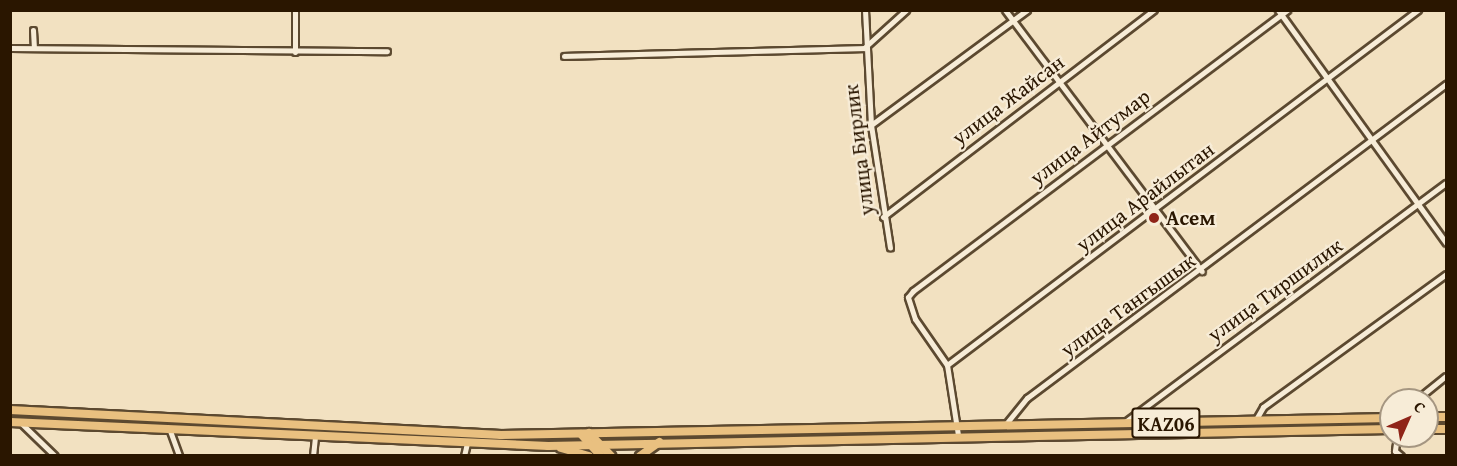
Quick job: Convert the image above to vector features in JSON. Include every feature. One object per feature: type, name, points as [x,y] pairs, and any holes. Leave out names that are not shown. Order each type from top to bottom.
[{"type":"highway","name":"KАZ06","points":[[10,410],[501,435],[1379,418]]},
{"type":"highway","name":"KАZ06","points":[[15,422],[169,427],[315,437],[548,446],[659,441],[1379,429]]},
{"type":"highway","points":[[640,456],[659,441]]},
{"type":"highway","points":[[548,446],[589,456]]},
{"type":"main road","points":[[585,433],[611,456]]},
{"type":"main road","points":[[594,443],[601,456]]},
{"type":"street","points":[[295,10],[295,52]]},
{"type":"street","name":"улица Бирлик","points":[[865,10],[864,48],[871,125],[882,217],[890,248]]},
{"type":"street","points":[[564,56],[864,48],[906,10]]},
{"type":"street","points":[[1005,10],[1105,147],[1159,208],[1203,271]]},
{"type":"street","points":[[871,125],[1027,10]]},
{"type":"street","name":"улица Жайсан","points":[[882,217],[1154,10]]},
{"type":"street","name":"улица Айтумар","points":[[947,365],[915,319],[908,297],[913,291],[1280,13],[1287,10]]},
{"type":"street","name":"улица Арайлытан","points":[[947,365],[1159,208],[1418,10]]},
{"type":"street","points":[[1280,13],[1446,243]]},
{"type":"street","points":[[33,30],[34,48]]},
{"type":"street","points":[[10,48],[387,51]]},
{"type":"street","name":"улица Тангышык","points":[[1005,425],[1028,398],[1203,271],[1446,84]]},
{"type":"street","name":"улица Тиршилик","points":[[1124,423],[1446,183]]},
{"type":"street","points":[[1256,421],[1263,407],[1446,274]]},
{"type":"street","points":[[947,365],[958,435]]},
{"type":"street","points":[[1431,388],[1446,376]]},
{"type":"street","points":[[15,422],[55,456]]},
{"type":"street","points":[[169,427],[179,456]]},
{"type":"street","points":[[313,456],[315,437]]},
{"type":"street","points":[[464,456],[467,443]]},
{"type":"street","points":[[1389,456],[1395,448]]},
{"type":"street","points":[[1395,451],[1401,456]]},
{"type":"place","name":"Асем","points":[[1154,218]]}]
